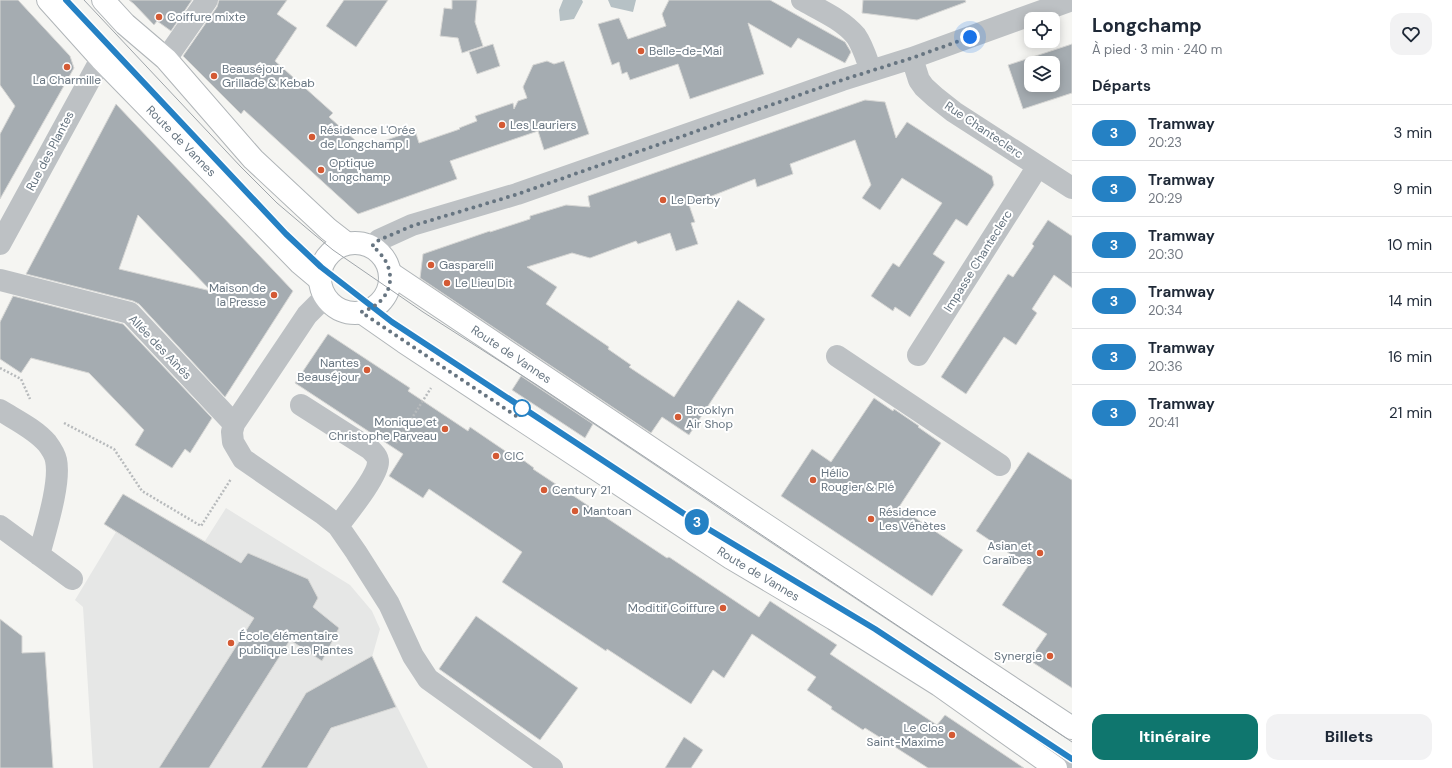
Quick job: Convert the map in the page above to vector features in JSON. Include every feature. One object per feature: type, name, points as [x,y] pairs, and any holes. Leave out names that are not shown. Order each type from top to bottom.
[{"type":"main road","name":"Route de Vannes","points":[[48,0],[101,59],[300,263],[322,288]]},
{"type":"main road","points":[[102,0],[125,24],[166,59],[253,159],[328,229],[346,243]]},
{"type":"main road","points":[[346,243],[363,243],[372,246],[384,257],[390,273],[388,289],[382,300],[372,308],[361,312],[343,311],[332,306],[322,288],[321,267],[328,255],[339,246],[346,243]]},
{"type":"main road","name":"Route de Vannes","points":[[390,273],[737,506],[1072,728]]},
{"type":"main road","name":"Route de Vannes","points":[[361,312],[731,558],[834,619],[939,685],[1056,768]]},
{"type":"street","points":[[166,59],[207,0]]},
{"type":"street","points":[[804,0],[839,21],[857,37],[871,71]]},
{"type":"street","points":[[372,246],[379,240],[412,226],[518,194],[912,58],[1072,0]]},
{"type":"street","name":"Rue Chanteclerc","points":[[912,58],[919,80],[935,97],[954,112],[1072,188]]},
{"type":"street","name":"Rue des Plantes","points":[[0,244],[101,59]]},
{"type":"street","name":"Impasse Chanteclerc","points":[[918,355],[1038,166]]},
{"type":"street","name":"Allée des Aînés","points":[[0,280],[130,313],[234,424]]},
{"type":"street","points":[[322,288],[307,314],[234,424],[232,432],[233,442],[243,460],[323,514],[338,526],[390,604],[414,656],[428,679],[552,768]]},
{"type":"street","points":[[837,356],[1000,465]]},
{"type":"street","points":[[301,405],[370,449],[378,458],[378,464],[371,479],[348,514],[338,526]]},
{"type":"street","points":[[0,410],[28,427],[48,444],[56,459],[56,481],[48,523],[39,555]]},
{"type":"street","points":[[0,526],[72,580]]},
{"type":"path","points":[[0,368],[21,380],[32,402]]},
{"type":"path","points":[[395,444],[432,386]]},
{"type":"path","points":[[61,422],[114,449],[142,491],[201,526],[243,460]]},
{"type":"shaded area","points":[[563,0],[582,0],[583,2],[574,19],[560,21],[559,10]]},
{"type":"shaded area","points":[[608,0],[636,0],[633,12],[611,7]]},
{"type":"shaded area","name":"École élémentaire publique Les Plantes","points":[[123,494],[205,541],[226,508],[350,585],[372,611],[380,629],[372,657],[428,768],[93,768],[83,607],[75,600],[116,532],[104,524]]},
{"type":"building","points":[[0,0],[18,0],[70,56],[74,68],[0,199],[0,134],[15,106],[0,85]]},
{"type":"building","points":[[129,0],[192,0],[171,31],[157,21],[154,25]]},
{"type":"building","points":[[219,0],[287,0],[277,14],[297,28],[275,61],[333,113],[329,117],[364,148],[415,130],[419,143],[460,129],[459,128],[477,121],[475,116],[513,103],[514,109],[518,101],[527,98],[523,87],[533,65],[547,61],[554,64],[564,61],[589,134],[544,150],[538,131],[450,161],[457,179],[358,214],[244,110],[241,114],[183,56],[217,7]]},
{"type":"building","points":[[344,0],[388,0],[356,47],[326,26]]},
{"type":"building","points":[[452,0],[477,0],[475,22],[483,46],[462,53],[458,38],[440,36],[444,8],[452,9]]},
{"type":"building","points":[[669,0],[770,0],[845,42],[851,52],[845,63],[798,38],[791,48],[748,23],[764,74],[690,99],[678,64],[630,80],[627,72],[622,74],[619,62],[612,65],[598,24],[619,18],[628,39],[666,26],[662,14]]},
{"type":"building","points":[[863,0],[965,0],[966,2],[917,20],[862,13]]},
{"type":"building","points":[[493,44],[500,66],[477,74],[469,52]]},
{"type":"building","points":[[1072,44],[1072,93],[1023,109],[1008,65],[1024,60],[1024,92],[1060,92],[1060,56],[1035,56]]},
{"type":"building","points":[[865,100],[885,102],[896,138],[907,122],[992,176],[994,185],[967,226],[956,219],[933,254],[945,262],[910,317],[895,307],[893,311],[871,296],[893,263],[899,267],[942,203],[902,178],[880,210],[862,198],[871,185],[855,140],[790,164],[793,174],[757,187],[755,179],[689,205],[695,222],[691,223],[698,244],[676,251],[670,233],[638,244],[636,241],[590,258],[572,253],[527,267],[557,287],[546,304],[609,347],[608,349],[631,365],[629,367],[674,397],[738,300],[765,319],[689,435],[662,417],[651,433],[420,278],[423,254],[530,219],[530,216],[566,205],[590,207],[588,196]]},
{"type":"building","points":[[116,104],[293,291],[225,397],[139,304],[133,301],[26,274]],"holes":[[[138,215],[211,291],[119,269]]]},
{"type":"building","points":[[1048,220],[1072,236],[1072,288],[1054,275],[1032,309],[1037,313],[1016,345],[1004,337],[966,394],[941,377],[1008,274],[1013,277],[1034,246],[1032,244]]},
{"type":"building","points":[[13,296],[123,324],[212,418],[190,453],[185,449],[172,468],[135,445],[144,430],[89,373],[31,358],[21,373],[0,359],[0,322]]},
{"type":"building","points":[[328,334],[410,388],[408,391],[468,431],[470,427],[517,459],[519,457],[534,468],[533,469],[759,617],[770,601],[837,645],[830,654],[937,725],[945,715],[1024,768],[928,768],[865,728],[863,730],[831,709],[832,707],[807,690],[816,677],[752,634],[724,678],[713,670],[691,704],[607,649],[606,651],[502,582],[522,552],[429,489],[423,498],[389,476],[403,454],[295,383]]},
{"type":"building","points":[[521,376],[593,424],[585,438],[512,390]]},
{"type":"building","name":"Résidence Les Vénètes","points":[[874,398],[893,411],[894,409],[941,443],[899,507],[963,550],[932,596],[781,496],[812,449],[831,462]]},
{"type":"building","name":"Asian et Caraïbes","points":[[1028,452],[1072,480],[1072,688],[1029,660],[1047,634],[1002,605],[1028,566],[976,531]]},
{"type":"building","points":[[123,494],[241,563],[248,553],[308,579],[318,598],[313,607],[339,628],[322,661],[290,640],[209,768],[159,768],[254,618],[104,524]]},
{"type":"building","points":[[476,616],[578,688],[540,740],[439,669]]},
{"type":"building","points":[[0,619],[22,636],[22,653],[45,652],[53,768],[0,768]]},
{"type":"building","points":[[372,656],[396,707],[331,728],[307,768],[261,768],[306,693]]},
{"type":"building","points":[[684,737],[703,750],[691,768],[665,768]]},
{"type":"tram line","points":[[66,0],[286,234],[321,267],[392,322],[695,521],[875,629],[1072,759]]},
{"type":"tram line","name":"3","points":[[66,0],[286,234],[321,267],[372,308],[521,408],[695,521],[875,629],[1072,759]]},
{"type":"tram line","points":[[84,0],[241,167],[277,203],[333,250],[423,312],[537,385],[1072,742]]},
{"type":"place","name":"Coiffure mixte","points":[[159,17]]},
{"type":"place","name":"Belle-de-Mai","points":[[641,51]]},
{"type":"place","name":"La Charmille","points":[[67,67]]},
{"type":"place","name":"Beauséjour Grillade & Kebab","points":[[214,76]]},
{"type":"place","name":"Les Lauriers","points":[[502,125]]},
{"type":"place","name":"Résidence L'Orée de Longchamp I","points":[[312,137]]},
{"type":"place","name":"Optique longchamp","points":[[321,170]]},
{"type":"place","name":"Le Derby","points":[[663,200]]},
{"type":"place","name":"Gasparelli","points":[[431,265]]},
{"type":"place","name":"Le Lieu Dit","points":[[447,283]]},
{"type":"place","name":"Maison de la Presse","points":[[274,295]]},
{"type":"place","name":"Nantes Beauséjour","points":[[367,370]]},
{"type":"place","name":"Brooklyn Air Shop","points":[[678,417]]},
{"type":"place","name":"Monique et Christophe Parveau","points":[[445,429]]},
{"type":"place","name":"CIC","points":[[496,456]]},
{"type":"place","name":"Hélio Rougier & Plé","points":[[813,480]]},
{"type":"place","name":"Century 21","points":[[544,490]]},
{"type":"place","name":"Mantoan","points":[[575,511]]},
{"type":"place","name":"Résidence Les Vénètes","points":[[871,519]]},
{"type":"place","name":"Asian et Caraïbes","points":[[1040,553]]},
{"type":"place","name":"Moditif Coiffure","points":[[723,608]]},
{"type":"place","name":"École élémentaire publique Les Plantes","points":[[231,643]]},
{"type":"place","name":"Synergie","points":[[1050,656]]},
{"type":"place","name":"Le Clos Saint-Maxime","points":[[952,735]]},
{"type":"route","points":[[522,408],[519,418],[361,312],[367,311],[378,305],[386,295],[390,284],[388,265],[384,257],[372,246],[388,235],[412,226],[518,194],[842,80],[912,58],[970,37]]}]
